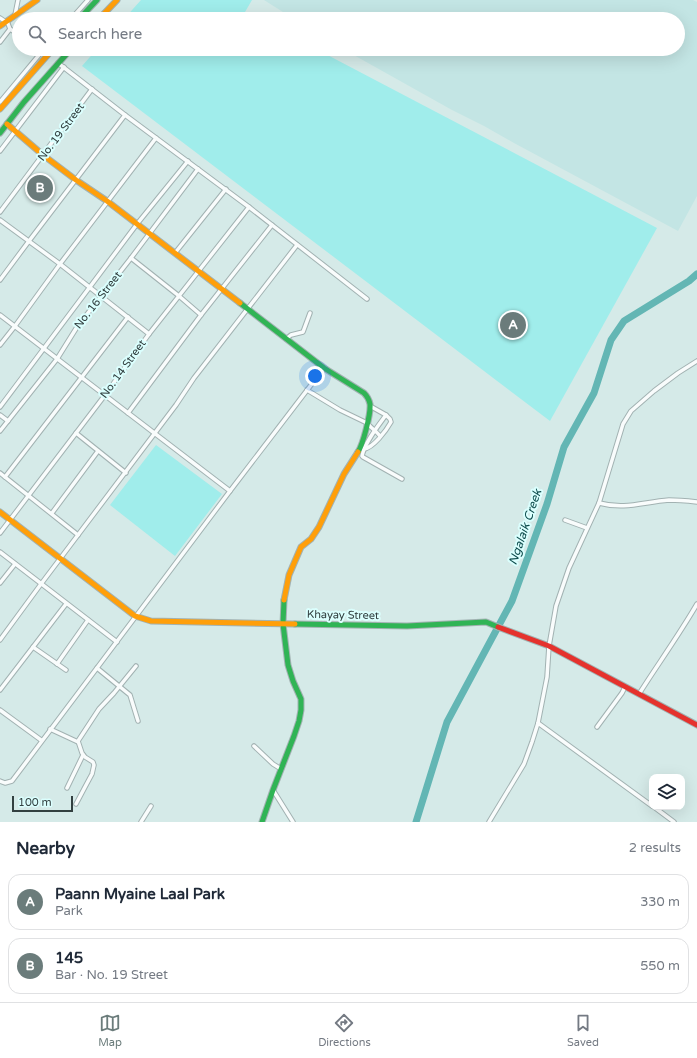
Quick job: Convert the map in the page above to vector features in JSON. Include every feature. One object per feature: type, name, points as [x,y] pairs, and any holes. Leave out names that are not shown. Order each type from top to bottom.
[{"type":"street","points":[[16,12],[18,0]]},
{"type":"street","points":[[19,12],[37,0]]},
{"type":"street","points":[[77,12],[88,0]]},
{"type":"street","points":[[86,12],[97,0]]},
{"type":"street","points":[[105,12],[116,0]]},
{"type":"street","points":[[0,26],[12,17]]},
{"type":"street","points":[[0,18],[7,21],[10,30],[0,42]]},
{"type":"street","points":[[0,102],[37,56]]},
{"type":"street","points":[[0,109],[47,56]]},
{"type":"street","points":[[0,133],[64,56]]},
{"type":"street","points":[[58,63],[249,207],[367,299]]},
{"type":"street","points":[[0,151],[64,67]]},
{"type":"street","name":"No. 19 Street","points":[[0,212],[92,89]]},
{"type":"street","points":[[0,280],[125,115]]},
{"type":"street","points":[[7,124],[43,155],[107,201],[324,368],[364,393],[368,397],[370,406],[362,455],[363,457],[402,479]]},
{"type":"street","points":[[0,346],[107,201],[156,138]]},
{"type":"street","points":[[0,407],[137,224],[188,161]]},
{"type":"street","name":"No. 16 Street","points":[[0,431],[57,359],[77,327],[100,296],[198,170]]},
{"type":"street","points":[[175,253],[226,190]]},
{"type":"street","name":"No. 14 Street","points":[[0,533],[105,395],[149,334],[249,207]]},
{"type":"street","points":[[0,220],[60,264],[149,334]]},
{"type":"street","points":[[128,413],[201,315],[272,225]]},
{"type":"street","points":[[0,640],[60,558],[126,473],[194,378],[297,245]]},
{"type":"street","points":[[130,258],[201,315]]},
{"type":"street","points":[[286,339],[303,332],[310,313]]},
{"type":"street","points":[[0,315],[230,491]]},
{"type":"street","points":[[5,477],[128,317]]},
{"type":"street","points":[[489,822],[524,764],[530,748],[538,723],[547,677],[549,646],[556,606],[569,568],[599,503],[621,429],[631,411],[654,391],[697,361]]},
{"type":"street","points":[[0,781],[5,783],[12,781],[135,616],[324,368]]},
{"type":"street","points":[[307,390],[340,410],[367,423],[380,436]]},
{"type":"street","points":[[363,448],[374,444],[391,422],[386,415],[370,406]]},
{"type":"street","points":[[0,415],[8,421]]},
{"type":"street","points":[[262,822],[300,721],[302,704],[288,665],[283,624],[284,601],[287,584],[301,547],[311,539],[319,527],[344,474],[386,415]]},
{"type":"street","points":[[76,433],[126,473]]},
{"type":"street","points":[[52,513],[98,451]]},
{"type":"street","points":[[0,473],[78,535]]},
{"type":"street","points":[[599,503],[608,506],[626,506],[670,500],[697,502]]},
{"type":"street","name":"Khayay Street","points":[[0,512],[135,616],[151,621],[407,626],[486,622],[549,646],[697,725]]},
{"type":"street","points":[[565,520],[587,528]]},
{"type":"street","points":[[0,552],[116,642]]},
{"type":"street","points":[[0,583],[15,564]]},
{"type":"street","points":[[0,690],[66,604]]},
{"type":"street","points":[[638,694],[697,604]]},
{"type":"street","points":[[57,664],[88,620]]},
{"type":"street","points":[[33,647],[66,670]]},
{"type":"street","points":[[76,804],[92,774],[94,767],[93,762],[83,755],[78,739],[99,709],[136,666]]},
{"type":"street","points":[[97,668],[130,695],[138,721]]},
{"type":"street","points":[[597,727],[625,687]]},
{"type":"street","points":[[0,710],[42,740]]},
{"type":"street","points":[[538,723],[649,803]]},
{"type":"street","points":[[50,730],[78,742]]},
{"type":"street","points":[[254,746],[273,764],[282,769]]},
{"type":"street","points":[[66,788],[83,755]]},
{"type":"street","points":[[273,790],[293,822]]},
{"type":"street","points":[[141,822],[151,806]]},
{"type":"street","points":[[658,810],[674,822]]},
{"type":"shaded area","points":[[141,0],[252,0],[245,12],[130,12]]},
{"type":"shaded area","points":[[264,0],[693,0],[697,2],[697,196],[678,231],[452,110],[356,56],[685,56],[685,12],[283,12]]},
{"type":"shaded area","points":[[91,56],[329,56],[657,228],[550,421],[82,66]]},
{"type":"shaded area","points":[[156,445],[222,494],[175,556],[110,505]]},
{"type":"waterway","name":"Ngalaik Creek","points":[[416,822],[447,722],[512,601],[547,504],[564,447],[594,393],[611,340],[624,321],[689,281],[697,274]]},
{"type":"traffic: fast","points":[[86,12],[97,0]]},
{"type":"traffic: fast","points":[[0,133],[24,102],[65,56]]},
{"type":"traffic: fast","points":[[240,303],[324,368],[364,393],[369,399],[370,409],[368,421],[358,452]]},
{"type":"traffic: fast","points":[[262,822],[294,736],[301,710],[301,699],[288,665],[283,624],[284,600]]},
{"type":"traffic: fast","points":[[295,624],[407,626],[486,622],[498,627]]},
{"type":"traffic: slow","points":[[20,12],[37,0]]},
{"type":"traffic: slow","points":[[106,12],[117,0]]},
{"type":"traffic: slow","points":[[0,26],[12,18]]},
{"type":"traffic: slow","points":[[0,109],[47,56]]},
{"type":"traffic: slow","points":[[7,124],[43,155],[107,201],[240,303]]},
{"type":"traffic: slow","points":[[284,600],[289,575],[301,547],[311,539],[319,527],[344,474],[358,452]]},
{"type":"traffic: slow","points":[[0,512],[135,616],[151,621],[295,624]]},
{"type":"traffic: jam","points":[[498,627],[549,646],[697,725]]},
{"type":"place","name":"145","points":[[40,188]]},
{"type":"place","name":"Paann Myaine Laal Park","points":[[513,325]]}]
